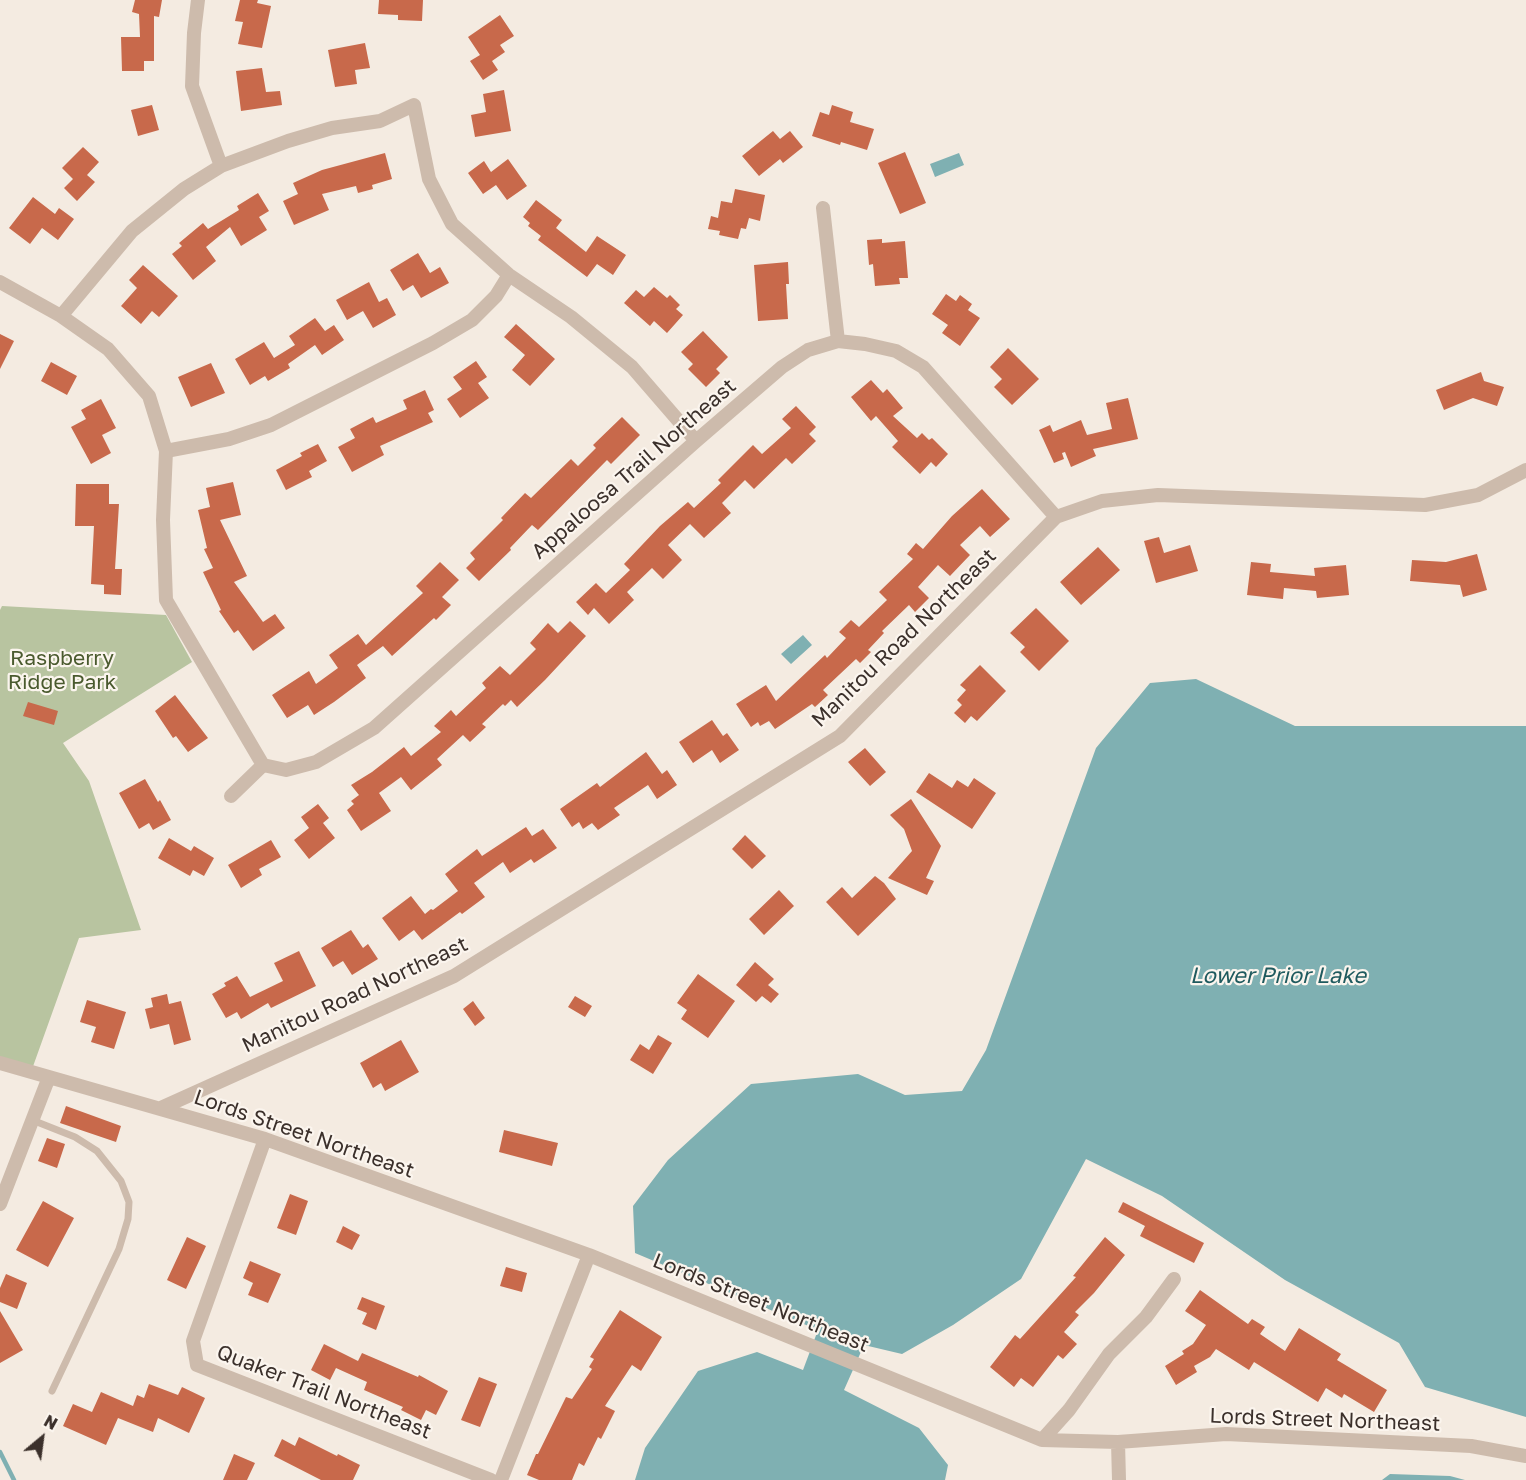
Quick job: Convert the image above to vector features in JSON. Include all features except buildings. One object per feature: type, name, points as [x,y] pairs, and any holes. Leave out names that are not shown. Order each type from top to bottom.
[{"type":"street","points":[[198,0],[192,86],[221,166]]},
{"type":"street","points":[[61,316],[132,231],[184,189],[221,166],[288,141],[332,128],[380,121],[414,105],[429,179],[452,224],[509,276],[571,317],[632,367],[696,441]]},
{"type":"street","points":[[823,208],[838,341]]},
{"type":"street","points":[[166,451],[229,439],[271,425],[433,343],[472,320],[496,297],[509,276]]},
{"type":"street","points":[[0,282],[61,316],[108,349],[149,396],[166,451],[163,520],[166,600],[263,765],[231,796]]},
{"type":"street","name":"Appaloosa Trail Northeast","points":[[263,765],[286,771],[316,762],[374,728],[696,441],[782,367],[808,350],[838,341],[865,344],[896,351],[923,367],[1056,517]]},
{"type":"street","name":"Manitou Road Northeast","points":[[161,1108],[454,976],[840,736],[1056,517],[1102,501],[1158,495],[1425,506],[1478,495],[1526,470]]},
{"type":"street","name":"Lords Street Northeast","points":[[0,1063],[265,1139],[589,1255],[1042,1440],[1118,1442],[1226,1434],[1471,1446],[1526,1456]]},
{"type":"street","points":[[0,1203],[49,1077]]},
{"type":"street","name":"Quaker Trail Northeast","points":[[265,1139],[193,1341],[196,1365],[491,1480]]},
{"type":"street","points":[[501,1480],[589,1255]]},
{"type":"street","points":[[1042,1440],[1069,1410],[1109,1354],[1146,1317],[1174,1280]]},
{"type":"street","points":[[1118,1442],[1119,1480]]},
{"type":"lane","points":[[32,1120],[75,1137],[97,1152],[121,1181],[129,1202],[128,1220],[119,1249],[52,1391]]},
{"type":"green space","name":"Raspberry Ridge Park","points":[[2,606],[166,615],[192,662],[63,743],[89,781],[141,930],[79,938],[31,1072],[0,1062],[0,610]]},
{"type":"water","points":[[959,153],[964,165],[935,177],[930,164]]},
{"type":"water","points":[[803,635],[812,645],[791,664],[781,654]]},
{"type":"water","name":"Lower Prior Lake","points":[[1196,679],[1295,726],[1526,726],[1526,1417],[1425,1387],[1399,1343],[1285,1280],[1162,1196],[1086,1159],[1021,1279],[953,1325],[902,1354],[864,1345],[844,1390],[919,1428],[948,1465],[945,1480],[635,1480],[645,1448],[698,1371],[757,1352],[803,1370],[818,1330],[635,1253],[633,1206],[668,1160],[751,1084],[858,1074],[905,1095],[962,1091],[986,1050],[1096,748],[1150,683]]},
{"type":"water","points":[[1390,1474],[1450,1476],[1465,1480],[1382,1480]]},
{"type":"waterway","points":[[0,1452],[14,1480]]}]
